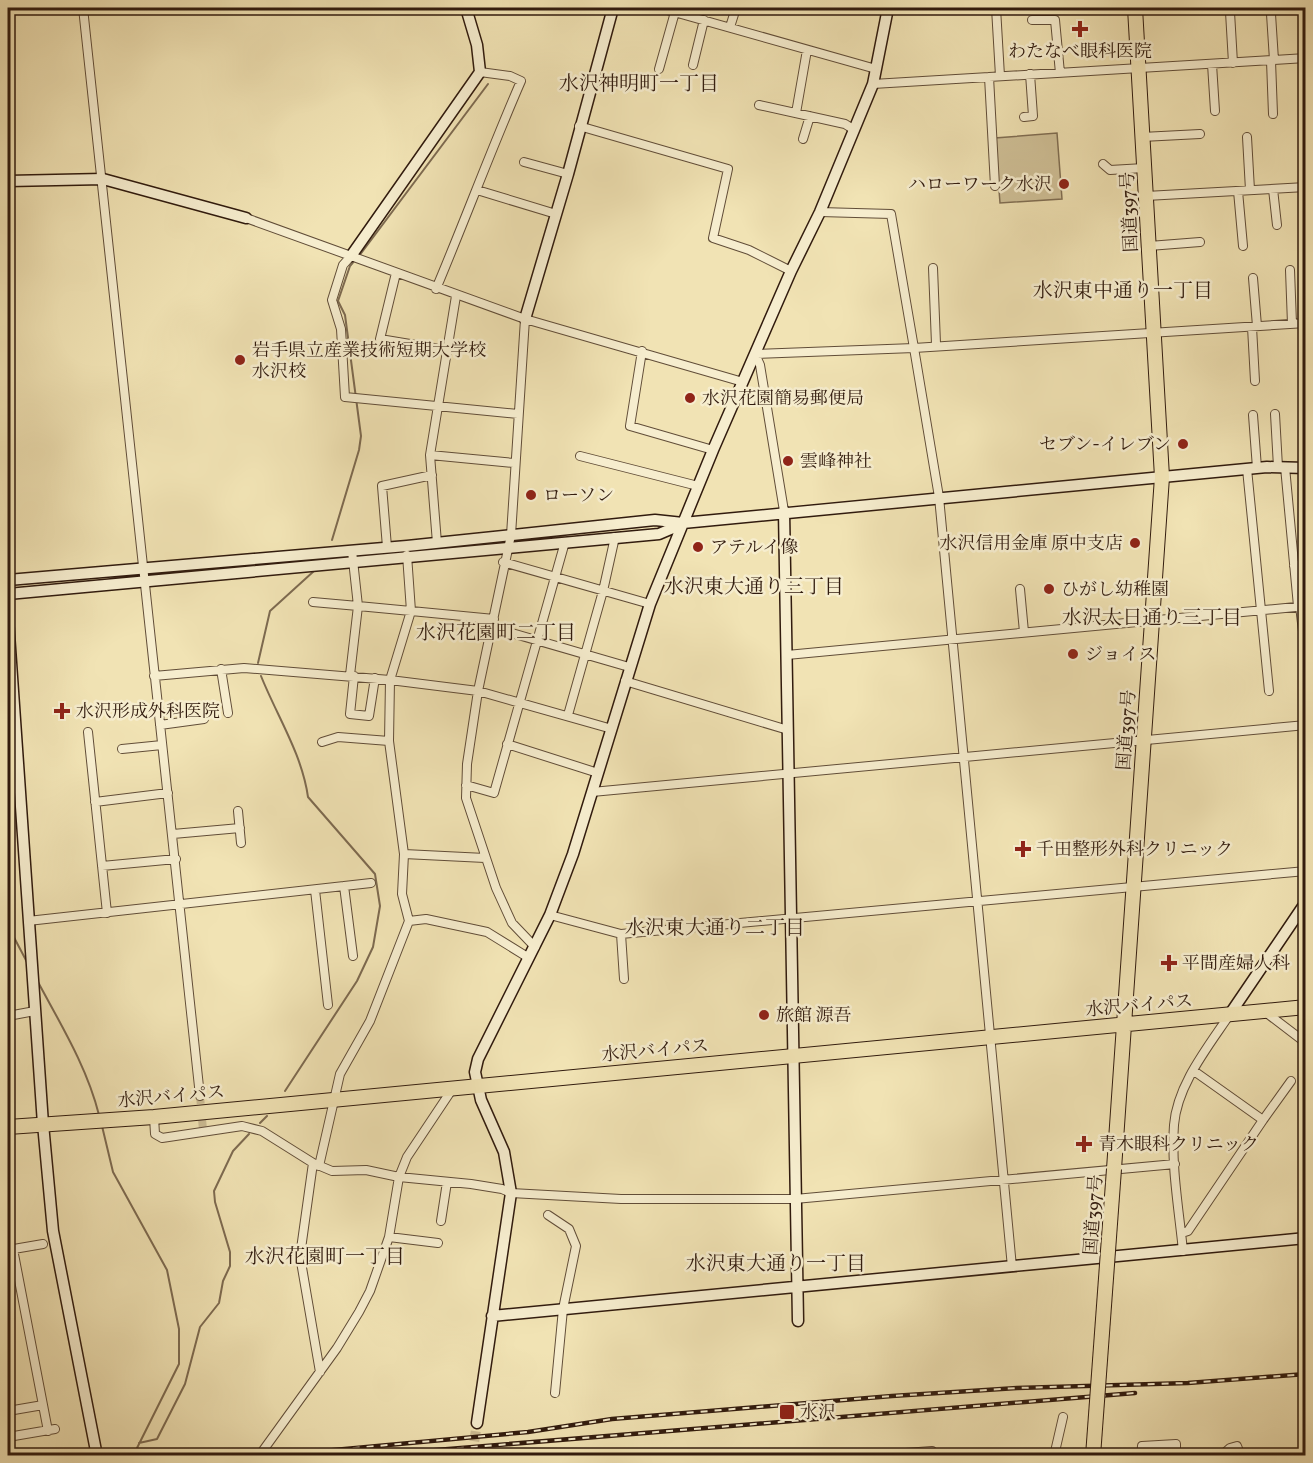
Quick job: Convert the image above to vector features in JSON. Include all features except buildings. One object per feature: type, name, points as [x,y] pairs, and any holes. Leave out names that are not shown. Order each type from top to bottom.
[{"type":"highway","name":"国道397号","points":[[1093,1455],[1161,477],[1135,8]]},
{"type":"highway","name":"水沢バイパス","points":[[8,1127],[153,1117],[1305,1007]]},
{"type":"street","points":[[83,8],[200,1096]]},
{"type":"street","points":[[466,8],[477,45],[480,72],[351,256],[342,265],[332,300],[341,329],[345,398],[518,414]]},
{"type":"street","points":[[535,947],[512,923],[485,858],[466,798],[466,785],[478,690],[511,535],[525,319],[568,174],[579,126],[613,8]]},
{"type":"street","points":[[660,8],[876,69]]},
{"type":"street","points":[[730,27],[736,8]]},
{"type":"street","points":[[477,1422],[511,1193],[504,1152],[486,1114],[477,1085],[478,1059],[550,915],[592,792],[650,604],[713,450],[791,271],[820,212],[873,84],[888,8]]},
{"type":"street","points":[[965,8],[971,8]]},
{"type":"street","points":[[996,8],[1000,76]]},
{"type":"street","points":[[659,69],[675,12]]},
{"type":"street","points":[[1230,12],[1233,63]]},
{"type":"street","points":[[1271,14],[1273,114]]},
{"type":"street","points":[[693,65],[704,20]]},
{"type":"street","points":[[1032,20],[1054,20],[1060,73]]},
{"type":"street","points":[[796,113],[807,50]]},
{"type":"street","points":[[873,84],[1304,59],[1305,89]]},
{"type":"street","points":[[1212,64],[1215,111]]},
{"type":"street","points":[[436,289],[477,190],[486,160],[521,81],[510,76],[480,72]]},
{"type":"street","points":[[1024,117],[1033,116],[1030,74]]},
{"type":"street","points":[[989,77],[995,186]]},
{"type":"street","points":[[759,105],[810,116],[854,129]]},
{"type":"street","points":[[803,139],[810,116]]},
{"type":"street","points":[[579,126],[728,169],[713,238],[749,250],[791,271]]},
{"type":"street","points":[[1142,137],[1200,134]]},
{"type":"street","points":[[1247,137],[1250,190]]},
{"type":"street","points":[[524,162],[568,174]]},
{"type":"street","points":[[1103,164],[1110,170],[1144,168]]},
{"type":"street","points":[[8,181],[103,179],[246,218],[436,289],[525,319],[743,382]]},
{"type":"street","points":[[1146,196],[1305,187]]},
{"type":"street","points":[[1273,189],[1277,225]]},
{"type":"street","points":[[477,190],[556,214]]},
{"type":"street","points":[[1238,191],[1243,246]]},
{"type":"street","points":[[820,212],[891,214],[939,497],[1011,1267]]},
{"type":"street","points":[[1149,246],[1200,242]]},
{"type":"street","points":[[933,268],[936,344]]},
{"type":"street","points":[[1290,270],[1292,324]]},
{"type":"street","points":[[396,273],[380,339],[446,350]]},
{"type":"street","points":[[1253,278],[1255,381]]},
{"type":"street","points":[[437,543],[430,455],[456,296]]},
{"type":"street","points":[[755,354],[914,348],[936,344],[1305,323]]},
{"type":"street","points":[[642,351],[630,426],[713,450]]},
{"type":"street","points":[[755,354],[760,364],[784,512],[798,1321]]},
{"type":"street","points":[[1275,414],[1301,606],[1305,657]]},
{"type":"street","points":[[1253,415],[1252,468],[1261,610],[1269,691]]},
{"type":"street","points":[[430,455],[514,463]]},
{"type":"street","points":[[580,456],[698,486]]},
{"type":"street","points":[[353,556],[387,548],[407,551],[437,543],[655,520],[683,523],[1252,468],[1305,468]]},
{"type":"street","points":[[387,548],[382,486],[432,475]]},
{"type":"street","points":[[8,580],[144,574],[407,551],[565,542],[659,534],[683,523]]},
{"type":"street","points":[[568,715],[603,591],[615,537]]},
{"type":"street","points":[[466,785],[494,792],[565,542]]},
{"type":"street","points":[[320,1372],[300,1256],[316,1164],[340,1074],[370,1021],[409,921],[402,894],[404,854],[389,741],[390,680],[411,611],[407,551]]},
{"type":"street","points":[[353,556],[358,606],[350,714],[369,716],[375,678]]},
{"type":"street","points":[[504,562],[650,604]]},
{"type":"street","points":[[1294,566],[1305,565]]},
{"type":"street","points":[[8,594],[144,574]]},
{"type":"street","points":[[1020,589],[1024,632]]},
{"type":"street","points":[[313,602],[411,611],[493,623],[629,667]]},
{"type":"street","points":[[787,655],[1301,606]]},
{"type":"street","points":[[8,619],[28,921],[51,1214],[97,1455]]},
{"type":"street","points":[[154,676],[221,669],[352,675],[478,690],[612,729]]},
{"type":"street","points":[[221,669],[228,713]]},
{"type":"street","points":[[625,681],[788,730]]},
{"type":"street","points":[[160,725],[204,719]]},
{"type":"street","points":[[592,792],[1305,725]]},
{"type":"street","points":[[88,732],[107,913]]},
{"type":"street","points":[[322,742],[338,736],[389,741]]},
{"type":"street","points":[[507,744],[598,773]]},
{"type":"street","points":[[122,749],[162,745]]},
{"type":"street","points":[[95,802],[168,793]]},
{"type":"street","points":[[238,812],[241,843]]},
{"type":"street","points":[[173,834],[240,828]]},
{"type":"street","points":[[404,854],[485,858]]},
{"type":"street","points":[[102,866],[176,859]]},
{"type":"street","points":[[550,915],[621,934],[1305,872]]},
{"type":"street","points":[[28,921],[370,883]]},
{"type":"street","points":[[344,886],[353,956]]},
{"type":"street","points":[[315,890],[328,1005]]},
{"type":"street","points":[[1183,1251],[1175,1164],[1174,1124],[1181,1097],[1194,1071],[1230,1014],[1305,902]]},
{"type":"street","points":[[409,921],[426,919],[487,932],[529,958]]},
{"type":"street","points":[[621,934],[624,979]]},
{"type":"street","points":[[8,1016],[35,1011]]},
{"type":"street","points":[[1264,1011],[1305,1043]]},
{"type":"street","points":[[1194,1071],[1263,1120]]},
{"type":"street","points":[[1182,1233],[1188,1231],[1291,1081]]},
{"type":"street","points":[[259,1455],[347,1333],[370,1291],[389,1237],[399,1178],[407,1157],[454,1087]]},
{"type":"street","points":[[153,1117],[155,1134],[162,1138],[242,1126],[262,1131],[316,1164],[332,1171],[366,1170],[399,1178],[502,1189],[511,1193],[621,1199],[795,1198],[1175,1164]]},
{"type":"street","points":[[441,1221],[447,1182]]},
{"type":"street","points":[[548,1215],[569,1229],[576,1246],[563,1309],[555,1393]]},
{"type":"street","points":[[389,1237],[438,1243]]},
{"type":"street","points":[[492,1316],[1305,1238]]},
{"type":"street","points":[[8,1437],[52,1430],[43,1405],[10,1249],[43,1244]]},
{"type":"street","points":[[8,1411],[43,1405]]},
{"type":"street","points":[[1054,1455],[1063,1417]]},
{"type":"street","points":[[1141,1455],[1142,1446],[1176,1444],[1176,1455]]},
{"type":"street","points":[[1221,1455],[1237,1446],[1241,1455]]},
{"type":"street","points":[[866,1455],[932,1451],[933,1455]]},
{"type":"shaded area","points":[[1057,133],[1062,199],[1000,203],[995,138]]},
{"type":"waterway","points":[[359,256],[488,84]]},
{"type":"waterway","points":[[332,540],[359,450],[361,436],[345,315],[338,301],[350,266],[355,260]]},
{"type":"waterway","points":[[258,663],[270,611],[314,571]]},
{"type":"waterway","points":[[261,676],[295,750],[308,797],[375,874],[380,906],[373,947],[357,981],[285,1091]]},
{"type":"waterway","points":[[8,926],[28,964]]},
{"type":"waterway","points":[[38,982],[88,1080],[99,1115]]},
{"type":"waterway","points":[[260,1123],[267,1116]]},
{"type":"waterway","points":[[102,1126],[113,1172],[167,1270],[179,1329],[179,1364],[133,1456]]},
{"type":"waterway","points":[[139,1443],[157,1439],[185,1384],[200,1327],[219,1303],[223,1281],[230,1266],[230,1252],[215,1202],[214,1191],[233,1151],[249,1134]]},
{"type":"tunnel","points":[[200,1096],[203,1130]]},
{"type":"tunnel","points":[[472,1456],[477,1423]]},
{"type":"railway","points":[[269,1456],[528,1432],[612,1419],[892,1396],[1017,1388],[1188,1383],[1306,1374]]},
{"type":"railway","points":[[387,1454],[1135,1393]]},
{"type":"place","name":"わたなべ眼科医院","points":[[1080,29]]},
{"type":"place","name":"ハローワーク水沢","points":[[1064,184]]},
{"type":"place","name":"岩手県立産業技術短期大学校 水沢校","points":[[240,360]]},
{"type":"place","name":"水沢花園簡易郵便局","points":[[690,398]]},
{"type":"place","name":"セブン-イレブン","points":[[1183,444]]},
{"type":"place","name":"雲峰神社","points":[[788,461]]},
{"type":"place","name":"ローソン","points":[[531,495]]},
{"type":"place","name":"水沢信用金庫 原中支店","points":[[1135,543]]},
{"type":"place","name":"アテルイ像","points":[[698,547]]},
{"type":"place","name":"ひがし幼稚園","points":[[1049,589]]},
{"type":"place","name":"ジョイス","points":[[1073,654]]},
{"type":"place","name":"水沢形成外科医院","points":[[62,711]]},
{"type":"place","name":"千田整形外科クリニック","points":[[1023,849]]},
{"type":"place","name":"平間産婦人科","points":[[1169,963]]},
{"type":"place","name":"旅館 源吾","points":[[764,1015]]},
{"type":"place","name":"青木眼科クリニック","points":[[1084,1144]]},
{"type":"place","name":"水沢","points":[[787,1412]]},
{"type":"district","name":"水沢神明町一丁目","points":[[639,83]]},
{"type":"district","name":"水沢東中通り一丁目","points":[[1123,290]]},
{"type":"district","name":"水沢東大通り三丁目","points":[[754,586]]},
{"type":"district","name":"水沢太日通り三丁目","points":[[1152,617]]},
{"type":"district","name":"水沢花園町二丁目","points":[[496,632]]},
{"type":"district","name":"水沢東大通り二丁目","points":[[715,927]]},
{"type":"district","name":"水沢花園町一丁目","points":[[325,1256]]},
{"type":"district","name":"水沢東大通り一丁目","points":[[776,1263]]}]
